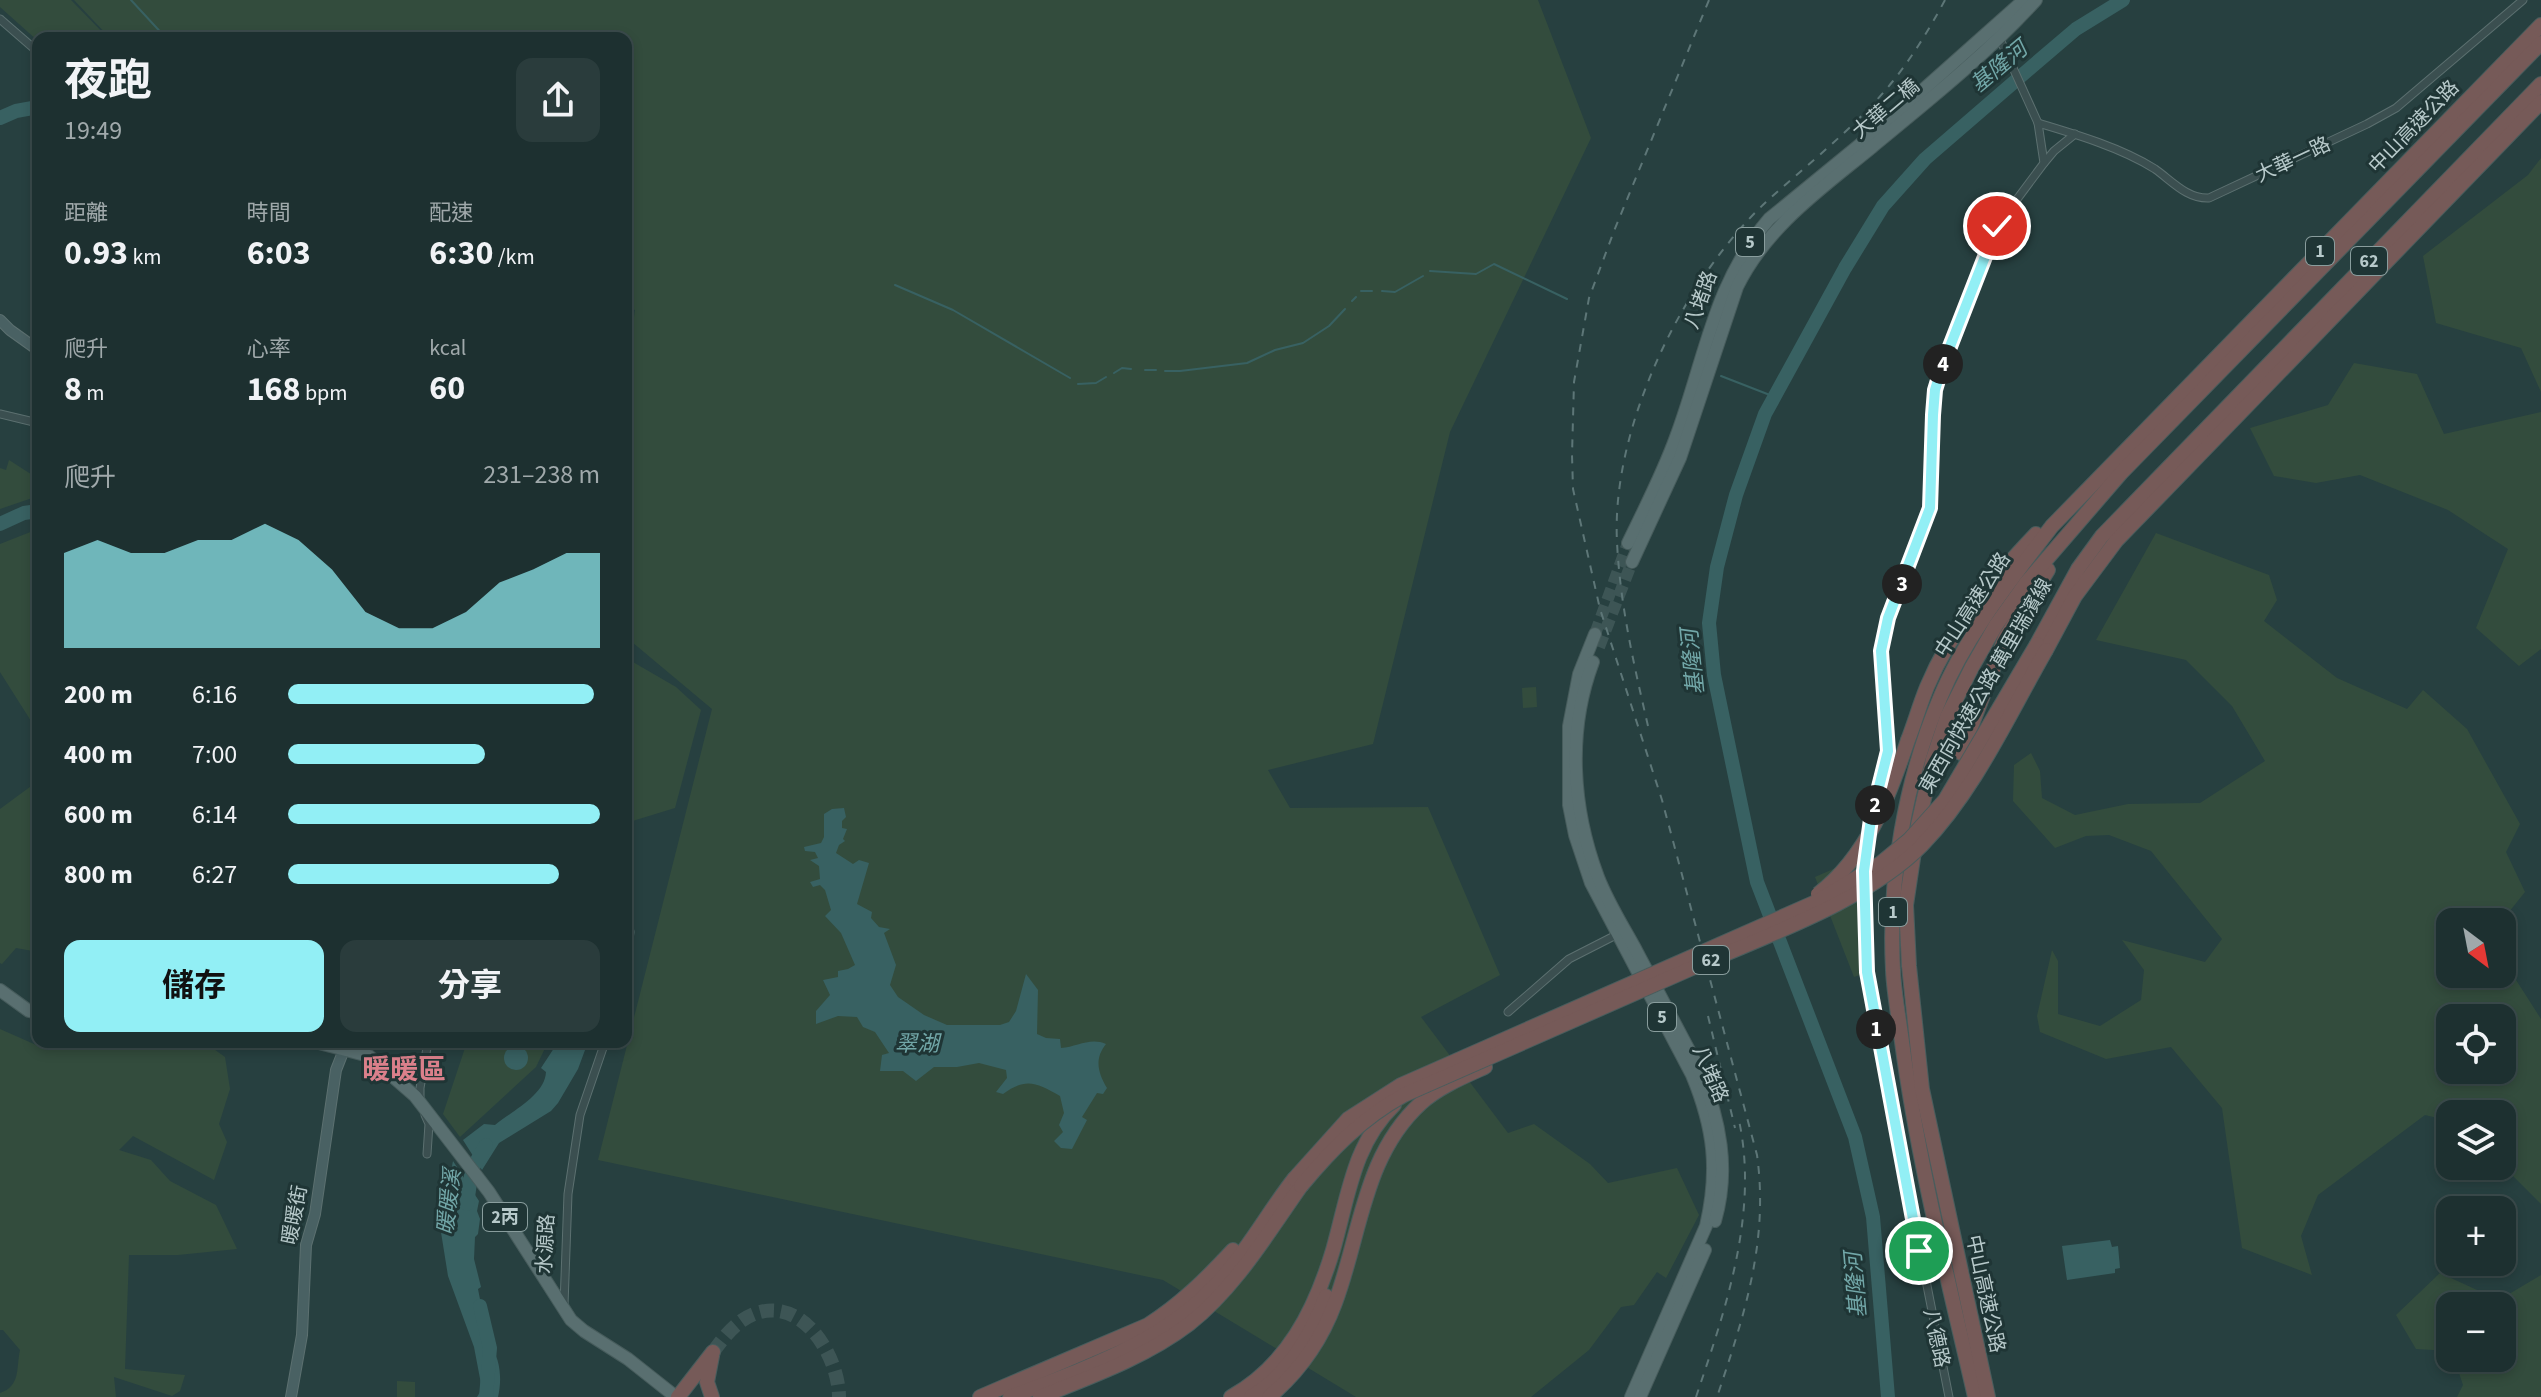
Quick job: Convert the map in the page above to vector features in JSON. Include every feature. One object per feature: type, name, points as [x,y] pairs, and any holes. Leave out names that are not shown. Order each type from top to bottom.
[{"type":"highway","name":"中山高速公路","points":[[1975,1397],[1909,1096],[1893,971],[1894,902],[1906,811],[1918,762],[1941,695],[1967,644],[2052,526],[2541,25]]},
{"type":"highway","name":"中山高速公路","points":[[1988,1397],[1922,1089],[1909,966],[1908,890],[1918,825],[1933,759],[1947,717],[1996,625],[2026,583],[2121,473],[2541,43]]},
{"type":"highway","name":"東西向快速公路 萬里瑞濱線","points":[[1010,1397],[1044,1392],[1130,1358],[1189,1324],[1223,1293],[1298,1183],[1348,1119],[1401,1085],[1816,902],[1881,863],[1909,840],[1945,800],[2109,539],[2196,438],[2541,84]]},
{"type":"highway","name":"東西向快速公路 萬里瑞濱線","points":[[2109,539],[2212,442],[2541,102]]},
{"type":"highway","points":[[1251,1397],[1292,1359],[1318,1317],[1336,1271],[1360,1181],[1375,1145],[1398,1112],[1458,1059],[1856,889],[1902,857],[1943,812],[1961,753],[2005,638],[2018,613],[2121,473]]},
{"type":"highway","points":[[1231,1397],[1261,1378],[1296,1337],[1328,1264],[1353,1171],[1368,1138],[1390,1108],[1417,1082],[1458,1059],[1813,898],[1840,874],[1878,821],[1928,686],[1953,637],[1988,588],[2077,491],[2098,478]]},
{"type":"highway","name":"東西向快速公路 萬里瑞濱線","points":[[1044,1392],[1172,1323],[1223,1278],[1273,1206],[1341,1140],[1384,1106],[1814,915],[1904,861],[1922,845],[1961,796],[2042,647]]},
{"type":"highway","points":[[1269,1397],[1292,1378],[1317,1343],[1335,1303],[1367,1188],[1387,1143],[1414,1110],[1449,1084],[1592,1012]]},
{"type":"highway","points":[[980,1397],[1123,1338],[1172,1310],[1202,1285],[1273,1206]]},
{"type":"highway","points":[[677,1397],[713,1352],[707,1382],[712,1397]]},
{"type":"main road","name":"5","points":[[1997,32],[2024,0]]},
{"type":"main road","name":"5","points":[[1997,32],[2036,0]]},
{"type":"main road","name":"大華二橋","points":[[1795,210],[1928,100],[1997,32]]},
{"type":"main road","name":"八堵路","points":[[1628,543],[1676,436],[1725,285],[1749,244],[1769,219],[1997,32]]},
{"type":"main road","name":"八堵路","points":[[1632,562],[1680,458],[1737,287],[1766,239],[1795,210]]},
{"type":"main road","name":"八堵路","points":[[1631,1397],[1706,1226],[1714,1169],[1713,1144],[1702,1098],[1591,883],[1569,805],[1567,756],[1572,701],[1597,640],[1578,727],[1577,804],[1584,833],[1599,879],[1700,1071],[1710,1095],[1722,1143],[1720,1204],[1713,1227],[1700,1266],[1640,1397]]},
{"type":"main road","points":[[0,990],[32,1012]]},
{"type":"main road","name":"2丙","points":[[351,1048],[369,1056],[421,1102],[489,1192],[565,1311],[584,1331],[628,1359],[677,1397]]},
{"type":"street","name":"大華一路","points":[[2038,123],[2075,134],[2150,166],[2192,196],[2209,198],[2396,108],[2523,0]]},
{"type":"street","points":[[0,19],[32,47]]},
{"type":"street","points":[[1997,32],[2038,123],[2044,163]]},
{"type":"street","name":"八德路","points":[[1949,1397],[1866,963],[1864,871],[1871,819],[1888,751],[1881,651],[1888,618],[1930,508],[1935,390],[1942,367],[1997,226],[2054,151],[2075,134]]},
{"type":"street","points":[[0,320],[32,346]]},
{"type":"street","points":[[0,414],[32,422]]},
{"type":"street","points":[[1508,1012],[1569,959],[1618,934]]},
{"type":"street","name":"暖暖街","points":[[291,1397],[302,1335],[306,1245],[315,1214],[336,1070],[346,1048]]},
{"type":"street","points":[[427,1048],[420,1088],[421,1102],[429,1124],[427,1154]]},
{"type":"street","name":"水源路","points":[[565,1311],[568,1194],[580,1115],[603,1048]]},
{"type":"green space","points":[[0,0],[71,0],[102,32],[32,32],[32,36],[0,7]]},
{"type":"green space","points":[[74,0],[1538,0],[1591,138],[1450,432],[1373,744],[1268,770],[1290,808],[1428,807],[1500,975],[1421,1017],[1508,1133],[1534,1124],[1590,1164],[1608,1183],[1677,1168],[1699,1215],[1666,1278],[1657,1272],[1634,1305],[1621,1307],[1589,1350],[1531,1397],[1356,1397],[1163,1280],[598,1160],[626,1048],[632,1048],[632,1025],[712,709],[632,642],[632,332],[635,310],[632,309],[632,32],[104,32]]},
{"type":"green space","points":[[2541,158],[2541,392],[2521,348],[2436,323],[2423,256],[2528,175]]},
{"type":"green space","points":[[2354,363],[2417,374],[2444,434],[2541,412],[2541,649],[2519,666],[2476,628],[2508,549],[2448,510],[2360,475],[2316,483],[2274,476],[2250,428],[2328,405]]},
{"type":"green space","points":[[9,460],[32,475],[32,498],[0,509],[0,468],[6,470]]},
{"type":"green space","points":[[32,531],[32,723],[0,672],[0,544]]},
{"type":"green space","points":[[2156,533],[2269,575],[2277,600],[2264,621],[2337,678],[2407,709],[2423,690],[2467,729],[2520,824],[2506,852],[2525,892],[2512,908],[2436,908],[2436,988],[2516,988],[2516,980],[2541,1019],[2541,1204],[2516,1179],[2516,1100],[2436,1100],[2436,1118],[2425,1115],[2318,1195],[2301,1236],[2312,1275],[2242,1248],[2222,1108],[2171,1047],[2106,1059],[2040,1032],[2037,1016],[2052,950],[2058,961],[2058,1014],[2100,1026],[2141,1000],[2144,970],[2122,940],[2205,962],[2222,939],[2151,851],[2109,835],[2086,836],[2055,848],[2013,801],[2014,765],[2031,753],[2040,771],[2042,798],[2075,815],[2128,804],[2200,803],[2265,761],[2232,706],[2186,660],[2096,640]]},
{"type":"green space","points":[[632,661],[676,687],[701,710],[675,808],[632,821]]},
{"type":"green space","points":[[1536,687],[1537,707],[1523,708],[1522,688]]},
{"type":"green space","points":[[32,785],[32,951],[16,948],[2,964],[0,963],[0,809]]},
{"type":"green space","points":[[1865,861],[1863,974],[1854,977],[1815,877],[1840,866]]},
{"type":"green space","points":[[0,1029],[32,1043],[32,1048],[212,1048],[225,1057],[230,1089],[219,1124],[227,1142],[214,1180],[133,1136],[119,1150],[151,1160],[170,1181],[216,1205],[237,1249],[178,1255],[129,1255],[125,1369],[185,1375],[180,1391],[172,1396],[114,1377],[116,1397],[0,1397],[0,1393],[15,1381],[20,1350],[0,1330]]},
{"type":"green space","points":[[465,1048],[545,1048],[536,1067],[460,1137],[443,1114]]},
{"type":"green space","points":[[2541,1275],[2541,1397],[2457,1397],[2463,1385],[2459,1372],[2516,1372],[2516,1292],[2512,1292]]},
{"type":"green space","points":[[2437,1276],[2447,1276],[2482,1292],[2436,1292],[2436,1350],[2416,1349],[2396,1315]]},
{"type":"green space","points":[[397,1381],[415,1382],[415,1397],[397,1397]]},
{"type":"water","name":"翠湖","points":[[844,808],[846,817],[842,828],[847,829],[845,841],[836,853],[853,864],[859,860],[869,863],[857,904],[872,912],[871,918],[879,927],[890,929],[884,933],[896,965],[890,985],[898,997],[924,1015],[947,1025],[1000,1025],[1009,1022],[1016,1011],[1026,974],[1038,990],[1037,1034],[1060,1039],[1061,1048],[1089,1042],[1106,1044],[1099,1066],[1107,1088],[1103,1094],[1097,1093],[1082,1117],[1087,1120],[1072,1149],[1061,1148],[1054,1141],[1063,1132],[1059,1125],[1064,1113],[1060,1096],[1045,1088],[1025,1084],[1003,1094],[996,1092],[1007,1078],[1006,1070],[979,1063],[934,1067],[916,1081],[903,1071],[880,1071],[882,1055],[889,1053],[875,1032],[863,1027],[857,1017],[838,1016],[816,1024],[816,1011],[830,995],[823,980],[838,977],[838,971],[855,965],[841,933],[825,916],[831,910],[825,890],[820,885],[813,887],[810,882],[820,879],[819,866],[810,860],[818,858],[815,852],[805,851],[804,847],[821,843],[824,814],[832,809]]},
{"type":"water","points":[[523,1048],[527,1053],[525,1067],[516,1070],[507,1067],[504,1058],[507,1049]]},
{"type":"water","points":[[554,1048],[586,1048],[578,1069],[558,1103],[551,1111],[499,1143],[482,1170],[463,1140],[484,1124],[495,1125],[534,1095],[544,1080],[546,1072],[541,1068]]},
{"type":"water","points":[[453,1161],[479,1201],[477,1211],[480,1219],[474,1259],[489,1345],[500,1370],[498,1397],[477,1397],[482,1389],[474,1347],[448,1276],[440,1226]]},
{"type":"water","points":[[2110,1240],[2112,1247],[2118,1246],[2120,1268],[2115,1269],[2115,1273],[2067,1280],[2062,1246]]},
{"type":"waterway","points":[[131,0],[160,32]]},
{"type":"waterway","name":"基隆河","points":[[1888,1397],[1873,1217],[1855,1137],[1757,882],[1714,675],[1709,623],[1717,567],[1736,495],[1765,414],[1845,268],[1883,206],[1925,159],[2035,64],[2076,29],[2123,0]]},
{"type":"waterway","points":[[0,118],[32,108]]},
{"type":"waterway","points":[[1430,271],[1476,274],[1494,264],[1567,299]]},
{"type":"waterway","points":[[1382,291],[1395,292],[1423,276]]},
{"type":"waterway","points":[[895,285],[953,310],[1070,378]]},
{"type":"waterway","points":[[1361,291],[1372,291]]},
{"type":"waterway","points":[[1352,301],[1356,297]]},
{"type":"waterway","points":[[1165,371],[1247,363],[1275,350],[1303,343],[1329,326],[1345,309]]},
{"type":"waterway","points":[[1114,373],[1122,368],[1131,369]]},
{"type":"waterway","points":[[1145,370],[1156,370]]},
{"type":"waterway","points":[[1721,376],[1775,397]]},
{"type":"waterway","points":[[1078,384],[1096,383],[1106,377]]},
{"type":"waterway","points":[[0,524],[32,512]]},
{"type":"waterway","name":"暖暖溪","points":[[467,1204],[472,1169],[486,1145]]},
{"type":"waterway","name":"暖暖溪","points":[[480,1306],[490,1348],[486,1397]]},
{"type":"tunnel","points":[[1595,634],[1628,543]]},
{"type":"tunnel","points":[[1599,647],[1632,562]]},
{"type":"tunnel","points":[[713,1352],[731,1330],[748,1317],[772,1310],[788,1313],[815,1333],[825,1348],[833,1364],[839,1397]]},
{"type":"railway","points":[[1709,0],[1589,298],[1574,382],[1572,455],[1573,489],[1600,609],[1662,800],[1757,1155],[1760,1187],[1757,1248],[1745,1308],[1717,1397]]},
{"type":"railway","points":[[1648,726],[1624,612],[1617,542],[1618,498],[1626,451],[1658,358],[1707,272],[1736,234],[1766,202],[1879,98],[1914,52],[1945,0]]},
{"type":"railway","points":[[1708,1016],[1735,1128]]},
{"type":"railway","points":[[1696,1397],[1728,1294],[1742,1223],[1744,1151],[1738,1116]]},
{"type":"district","name":"暖暖區","points":[[404,1070]]},
{"type":"route","points":[[1919,1251],[1867,972],[1864,871],[1871,819],[1888,751],[1880,666],[1884,632],[1930,508],[1935,390],[1997,226]]}]
